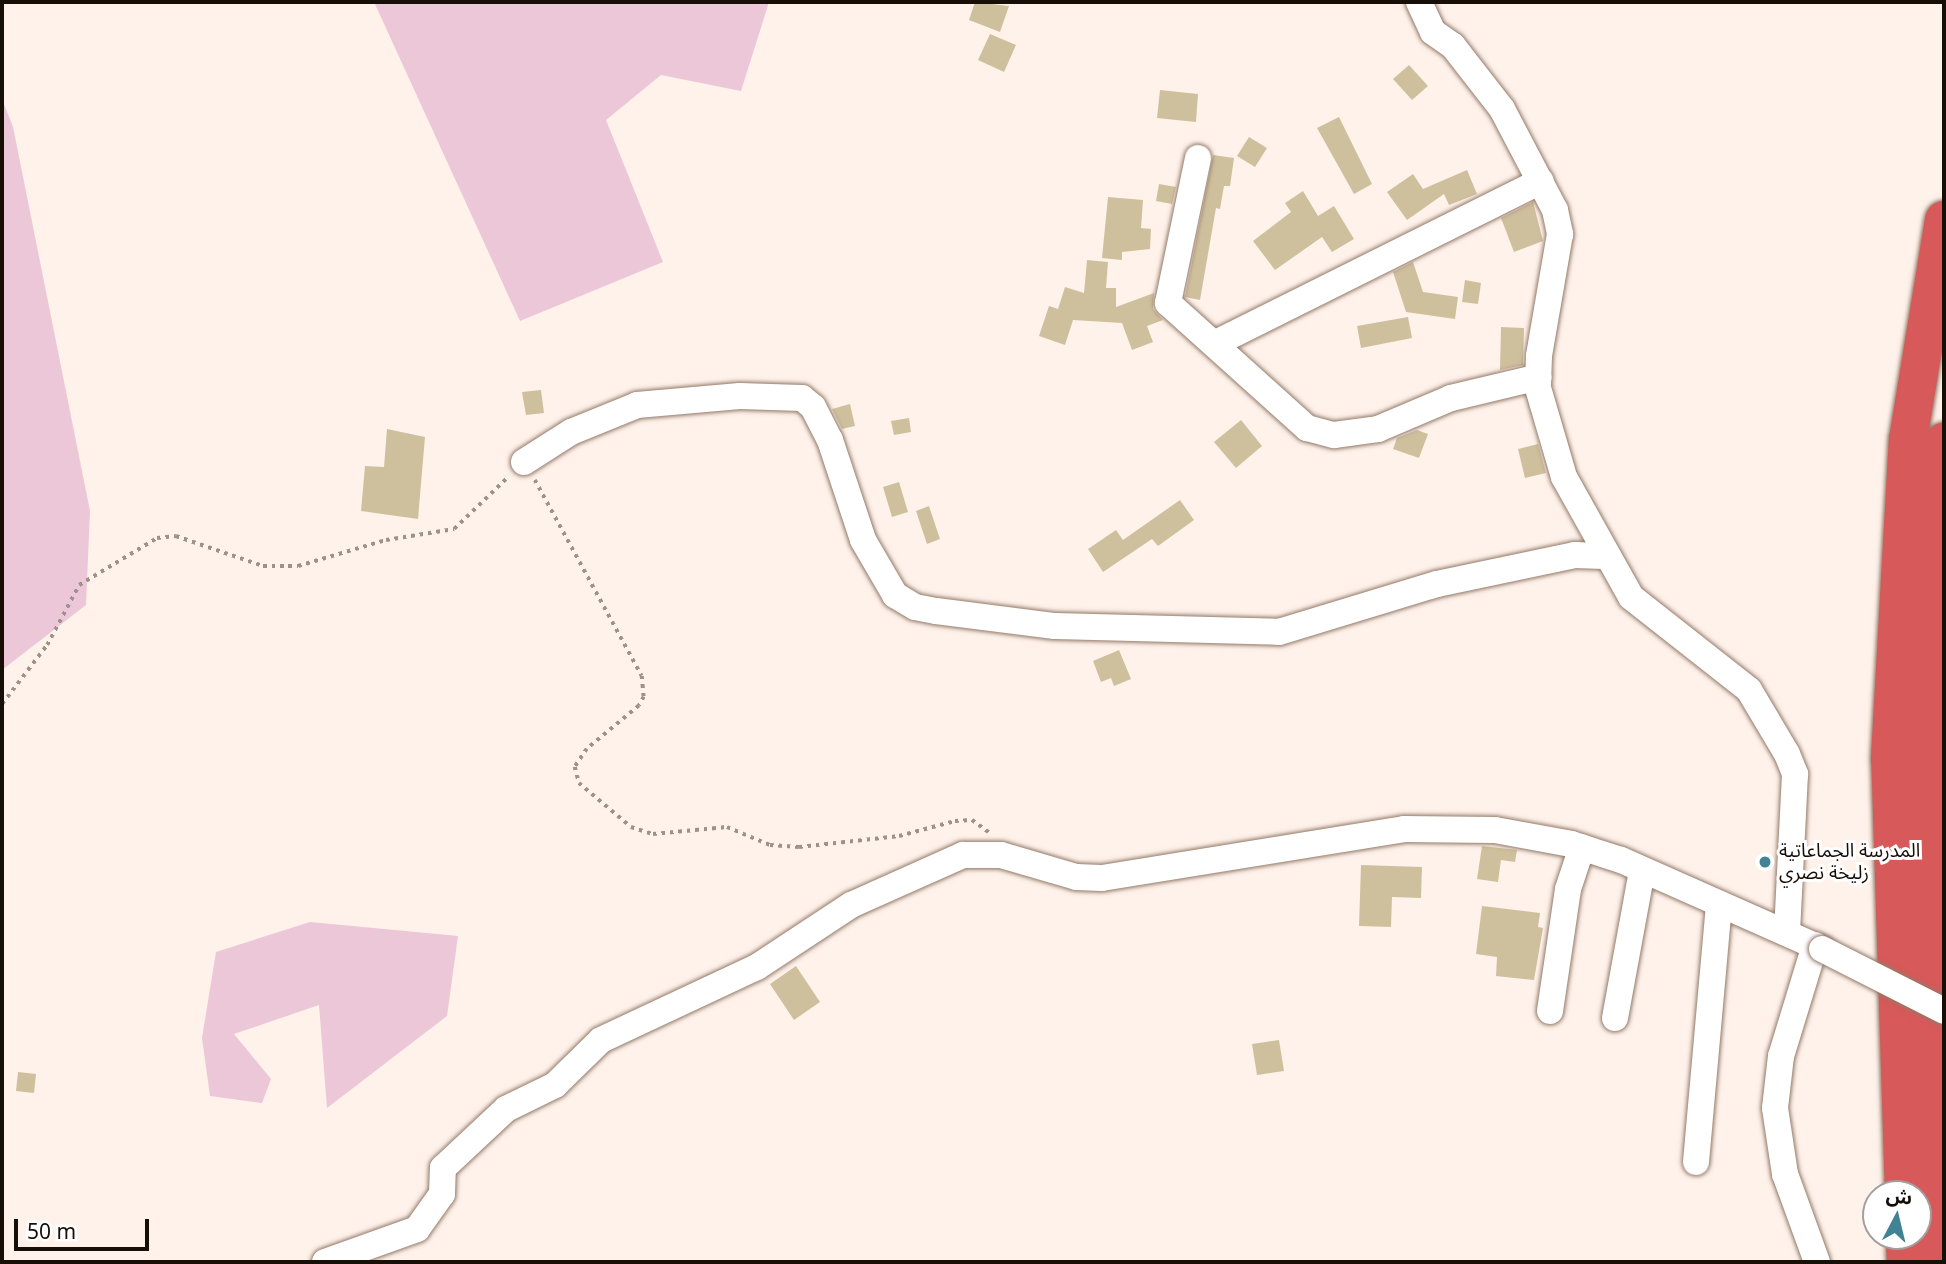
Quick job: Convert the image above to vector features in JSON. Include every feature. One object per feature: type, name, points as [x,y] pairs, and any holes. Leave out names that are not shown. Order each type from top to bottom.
[{"type":"highway","points":[[1903,1180],[1890,759],[1908,440],[1944,220]]},
{"type":"highway","points":[[1940,1262],[1924,854],[1923,720],[1944,442]]},
{"type":"street","points":[[1419,2],[1433,32],[1453,46],[1502,109],[1541,181],[1560,234],[1539,377],[1564,477],[1604,556],[1631,597],[1749,690],[1787,754],[1795,774],[1787,933]]},
{"type":"street","points":[[1198,158],[1180,257],[1167,297],[1175,313],[1214,344],[1307,428],[1334,435],[1378,429],[1451,398],[1539,377]]},
{"type":"street","points":[[1214,344],[1541,181]]},
{"type":"street","points":[[524,462],[571,432],[637,405],[740,396],[802,398],[813,407],[830,440],[863,540],[895,594],[915,607],[1055,626],[1279,632],[1437,584],[1575,555],[1604,556]]},
{"type":"street","points":[[326,1262],[417,1229],[442,1194],[443,1168],[506,1108],[555,1085],[601,1040],[757,967],[851,905],[942,860],[963,855],[1001,855],[1076,877],[1102,878],[1404,829],[1496,830],[1582,847],[1642,870],[1819,947],[1944,1011]]},
{"type":"street","points":[[1550,1012],[1568,889],[1582,847]]},
{"type":"street","points":[[1615,1018],[1642,870]]},
{"type":"street","points":[[1696,1162],[1719,904]]},
{"type":"street","points":[[1816,1262],[1788,1185],[1775,1108],[1781,1056],[1819,947]]},
{"type":"path","points":[[2,704],[47,645],[79,585],[157,538],[176,536],[221,555],[280,569],[315,562],[386,540],[454,529],[524,462],[642,676],[643,697],[639,706],[587,748],[575,766],[579,783],[631,827],[653,834],[727,827],[770,845],[799,847],[900,836],[936,824],[972,820],[989,832],[1001,855]]},
{"type":"shaded area","points":[[374,2],[769,2],[741,91],[661,75],[606,120],[663,262],[520,321]]},
{"type":"shaded area","points":[[2,99],[13,127],[90,511],[86,605],[2,670]]},
{"type":"shaded area","points":[[310,922],[458,936],[447,1016],[327,1108],[319,1005],[234,1034],[271,1079],[262,1103],[210,1096],[202,1038],[216,952]]},
{"type":"building","points":[[975,2],[1009,6],[1000,32],[969,20]]},
{"type":"building","points":[[990,34],[1016,45],[1004,72],[978,60]]},
{"type":"building","points":[[1409,65],[1428,86],[1412,100],[1393,79]]},
{"type":"building","points":[[1160,90],[1198,94],[1196,122],[1157,118]]},
{"type":"building","points":[[1339,117],[1372,184],[1354,194],[1317,128]]},
{"type":"building","points":[[1249,137],[1267,148],[1255,167],[1237,156]]},
{"type":"building","points":[[1213,155],[1234,158],[1230,186],[1224,186],[1220,209],[1216,208],[1200,300],[1185,297]]},
{"type":"building","points":[[1467,170],[1477,194],[1449,205],[1444,194],[1407,220],[1387,192],[1413,174],[1423,189]]},
{"type":"building","points":[[1159,184],[1176,187],[1172,204],[1156,201]]},
{"type":"building","points":[[1303,191],[1318,216],[1334,206],[1354,239],[1332,252],[1322,237],[1275,270],[1253,241],[1291,212],[1285,203]]},
{"type":"building","points":[[1108,197],[1143,200],[1141,228],[1151,229],[1150,249],[1122,252],[1122,260],[1102,258]]},
{"type":"building","points":[[1533,202],[1543,241],[1514,252],[1501,218]]},
{"type":"building","points":[[1087,260],[1108,262],[1106,288],[1116,288],[1116,307],[1154,293],[1153,309],[1163,320],[1147,326],[1153,342],[1132,350],[1122,323],[1073,320],[1065,345],[1039,336],[1049,306],[1058,309],[1065,287],[1084,293]]},
{"type":"building","points":[[1413,262],[1423,292],[1458,297],[1455,319],[1406,312],[1393,272]]},
{"type":"building","points":[[1465,280],[1481,283],[1478,304],[1462,302]]},
{"type":"building","points":[[1408,317],[1412,338],[1361,348],[1357,326]]},
{"type":"building","points":[[1501,327],[1524,328],[1523,365],[1500,370]]},
{"type":"building","points":[[541,390],[544,413],[526,415],[522,392]]},
{"type":"building","points":[[850,404],[855,426],[842,429],[832,409]]},
{"type":"building","points":[[909,418],[911,432],[894,435],[891,421]]},
{"type":"building","points":[[1241,420],[1262,446],[1236,468],[1214,442]]},
{"type":"building","points":[[387,429],[425,437],[418,519],[361,511],[365,466],[384,467]]},
{"type":"building","points":[[1417,430],[1428,434],[1419,458],[1393,449],[1397,438]]},
{"type":"building","points":[[1538,444],[1546,473],[1525,478],[1518,449]]},
{"type":"building","points":[[899,482],[908,512],[892,517],[883,487]]},
{"type":"building","points":[[1180,500],[1194,520],[1158,546],[1152,539],[1103,572],[1088,549],[1116,530],[1123,540]]},
{"type":"building","points":[[929,506],[940,539],[927,544],[916,511]]},
{"type":"building","points":[[1119,650],[1131,679],[1114,686],[1111,678],[1101,682],[1093,661]]},
{"type":"building","points":[[1482,846],[1517,850],[1515,862],[1501,860],[1498,882],[1477,879]]},
{"type":"building","points":[[1361,865],[1422,867],[1421,898],[1392,897],[1391,927],[1359,926]]},
{"type":"building","points":[[1482,906],[1540,913],[1538,927],[1543,928],[1534,980],[1496,976],[1497,957],[1476,954]]},
{"type":"building","points":[[796,966],[820,1002],[794,1020],[770,984]]},
{"type":"building","points":[[1279,1040],[1284,1071],[1257,1075],[1252,1044]]},
{"type":"building","points":[[18,1072],[36,1074],[34,1093],[16,1091]]},
{"type":"place","name":"المدرسة الجماعاتية زليخة نصري","points":[[1765,862]]}]
